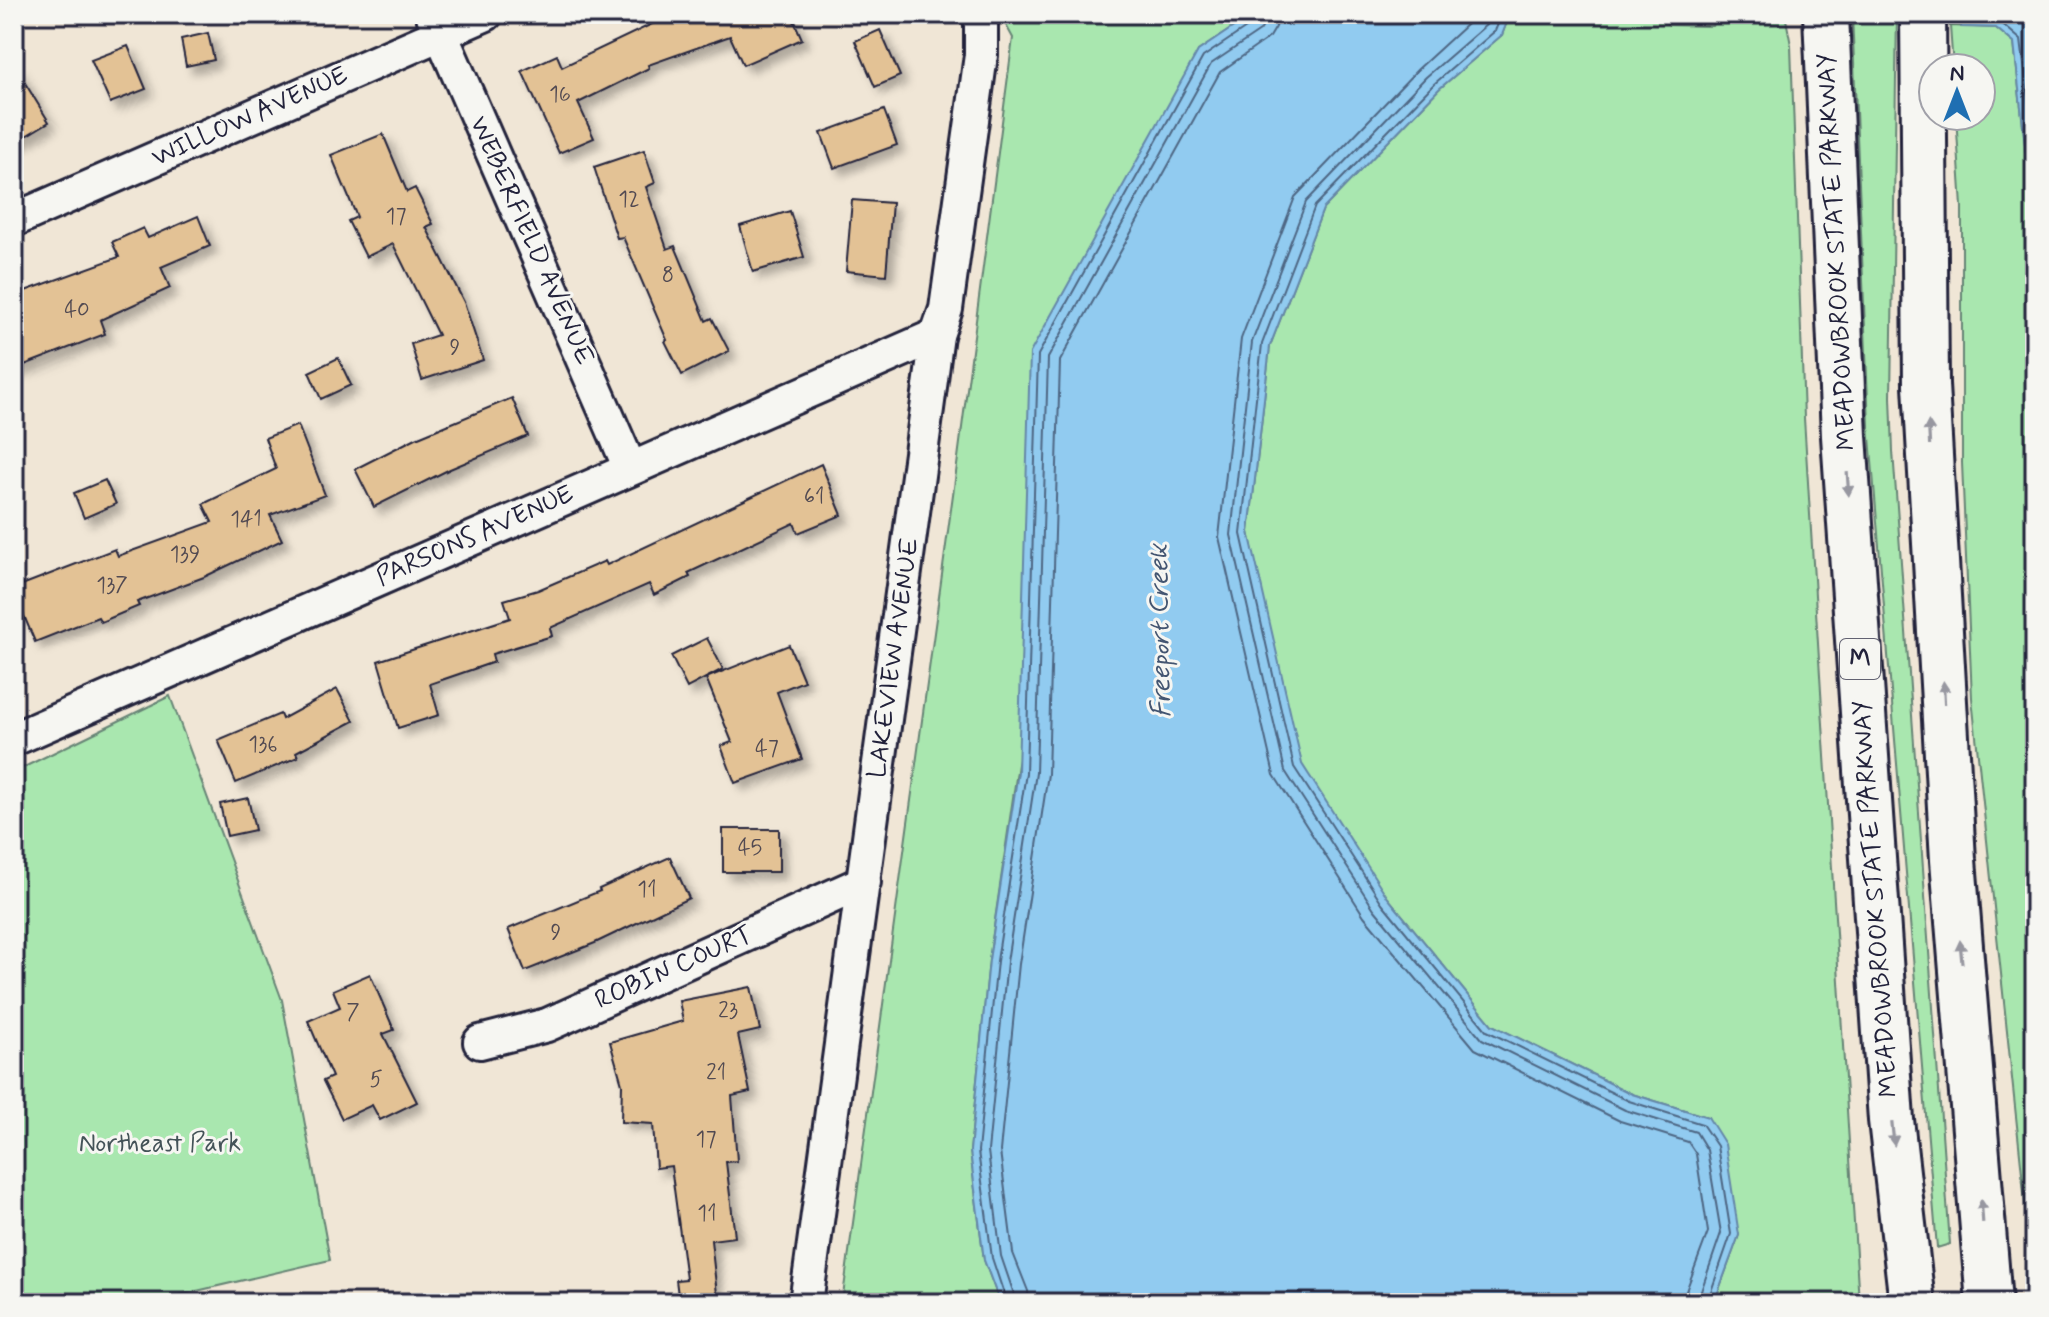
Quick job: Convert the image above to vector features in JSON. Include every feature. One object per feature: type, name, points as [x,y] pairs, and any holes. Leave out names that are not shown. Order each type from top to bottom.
[{"type":"highway","name":"MEADOWBROOK STATE PARKWAY","points":[[1826,14],[1845,451],[1891,1120],[1912,1303]]},
{"type":"highway","points":[[1923,14],[1926,385],[1953,860],[1988,1296]]},
{"type":"street","name":"WILLOW AVENUE","points":[[14,220],[436,24],[486,14]]},
{"type":"street","name":"LAKEVIEW AVENUE","points":[[806,1303],[937,335],[946,309],[977,85],[981,14]]},
{"type":"street","name":"WEBERFIELD AVENUE","points":[[436,24],[630,468]]},
{"type":"street","name":"PARSONS AVENUE","points":[[14,739],[937,335]]},
{"type":"street","name":"ROBIN COURT","points":[[480,1042],[547,1025],[864,882]]},
{"type":"green space","points":[[1000,14],[1253,14],[1198,51],[1018,764],[989,960],[970,1151],[984,1260],[1000,1303],[842,1303],[1013,38]]},
{"type":"green space","points":[[1510,14],[1661,14],[1669,25],[1712,26],[1718,14],[1785,14],[1791,45],[1804,418],[1859,1303],[1714,1303],[1739,1235],[1708,1117],[1632,1094],[1492,1025],[1388,898],[1295,765],[1249,532],[1270,346],[1323,209],[1439,89],[1502,35]]},
{"type":"green space","points":[[1852,14],[1897,14],[1891,397],[1950,1244],[1937,1248],[1869,425]]},
{"type":"green space","points":[[1950,26],[1996,28],[2014,43],[2035,237],[2035,1297],[1972,698],[1962,463],[1962,207],[1957,132],[1997,132],[1997,52],[1952,52]]},
{"type":"green space","name":"Northeast Park","points":[[170,696],[282,1000],[330,1260],[145,1303],[14,1303],[14,772]]},
{"type":"water","name":"Freeport Creek","points":[[1253,14],[1510,14],[1502,35],[1439,89],[1323,209],[1270,346],[1249,532],[1302,764],[1388,898],[1492,1025],[1632,1094],[1708,1117],[1725,1144],[1739,1235],[1714,1303],[1000,1303],[984,1260],[970,1151],[989,960],[1018,772],[1030,353],[1198,51]]},
{"type":"water","points":[[1961,14],[2035,14],[2035,237],[2014,43],[1996,28],[1961,27]]},
{"type":"building","points":[[673,14],[791,14],[802,39],[743,65],[730,36],[648,65],[649,68],[578,103],[594,138],[559,153],[522,71],[557,55],[562,67]]},
{"type":"building","points":[[880,30],[900,76],[875,87],[855,41]]},
{"type":"building","points":[[208,33],[214,60],[186,66],[181,39]]},
{"type":"building","points":[[128,46],[146,89],[110,103],[91,60]]},
{"type":"building","points":[[14,65],[49,122],[14,143]]},
{"type":"building","points":[[884,110],[897,145],[834,168],[821,133]]},
{"type":"building","points":[[383,134],[407,192],[415,188],[433,224],[426,227],[464,302],[483,360],[422,380],[411,344],[438,335],[393,244],[366,257],[348,221],[357,217],[331,155]]},
{"type":"building","points":[[644,150],[655,183],[646,187],[667,249],[675,246],[706,321],[712,318],[729,351],[682,375],[623,237],[617,238],[594,167]]},
{"type":"building","points":[[852,200],[892,203],[886,275],[846,271]]},
{"type":"building","points":[[790,211],[804,257],[753,272],[740,226]]},
{"type":"building","points":[[198,216],[210,246],[161,267],[170,288],[100,320],[105,334],[14,369],[14,295],[119,257],[112,242],[143,228],[148,238]]},
{"type":"building","points":[[338,358],[351,385],[321,399],[309,372]]},
{"type":"building","points":[[512,398],[528,436],[450,469],[374,507],[355,469],[416,438]]},
{"type":"building","points":[[298,425],[325,495],[270,515],[282,540],[204,577],[137,602],[139,606],[101,622],[98,617],[35,642],[22,611],[14,614],[14,588],[115,549],[118,556],[212,522],[203,504],[276,469],[265,438]]},
{"type":"building","points":[[821,464],[842,515],[798,533],[794,523],[688,573],[690,577],[654,595],[649,584],[550,628],[552,636],[492,654],[494,662],[430,684],[439,715],[398,728],[378,661],[510,618],[504,600],[538,590],[605,561],[607,565]]},
{"type":"building","points":[[105,480],[116,504],[84,518],[74,493]]},
{"type":"building","points":[[707,638],[723,669],[687,688],[671,656]]},
{"type":"building","points":[[789,645],[804,681],[777,692],[802,759],[735,783],[721,746],[732,742],[706,678]]},
{"type":"building","points":[[337,689],[354,721],[296,752],[298,757],[236,783],[218,740],[280,714],[282,719]]},
{"type":"building","points":[[248,798],[255,830],[227,836],[220,804]]},
{"type":"building","points":[[723,829],[779,829],[779,872],[723,872]]},
{"type":"building","points":[[670,857],[689,898],[595,943],[525,971],[508,929],[600,891]]},
{"type":"building","points":[[370,974],[394,1030],[383,1034],[417,1102],[380,1120],[372,1105],[342,1119],[323,1081],[332,1077],[308,1021],[340,1007],[333,990]]},
{"type":"building","points":[[751,987],[760,1030],[738,1035],[750,1092],[732,1096],[737,1161],[726,1162],[735,1237],[711,1240],[718,1303],[679,1303],[676,1280],[686,1279],[671,1166],[656,1168],[653,1124],[621,1122],[622,1084],[610,1042],[683,1021],[679,1001]]}]
